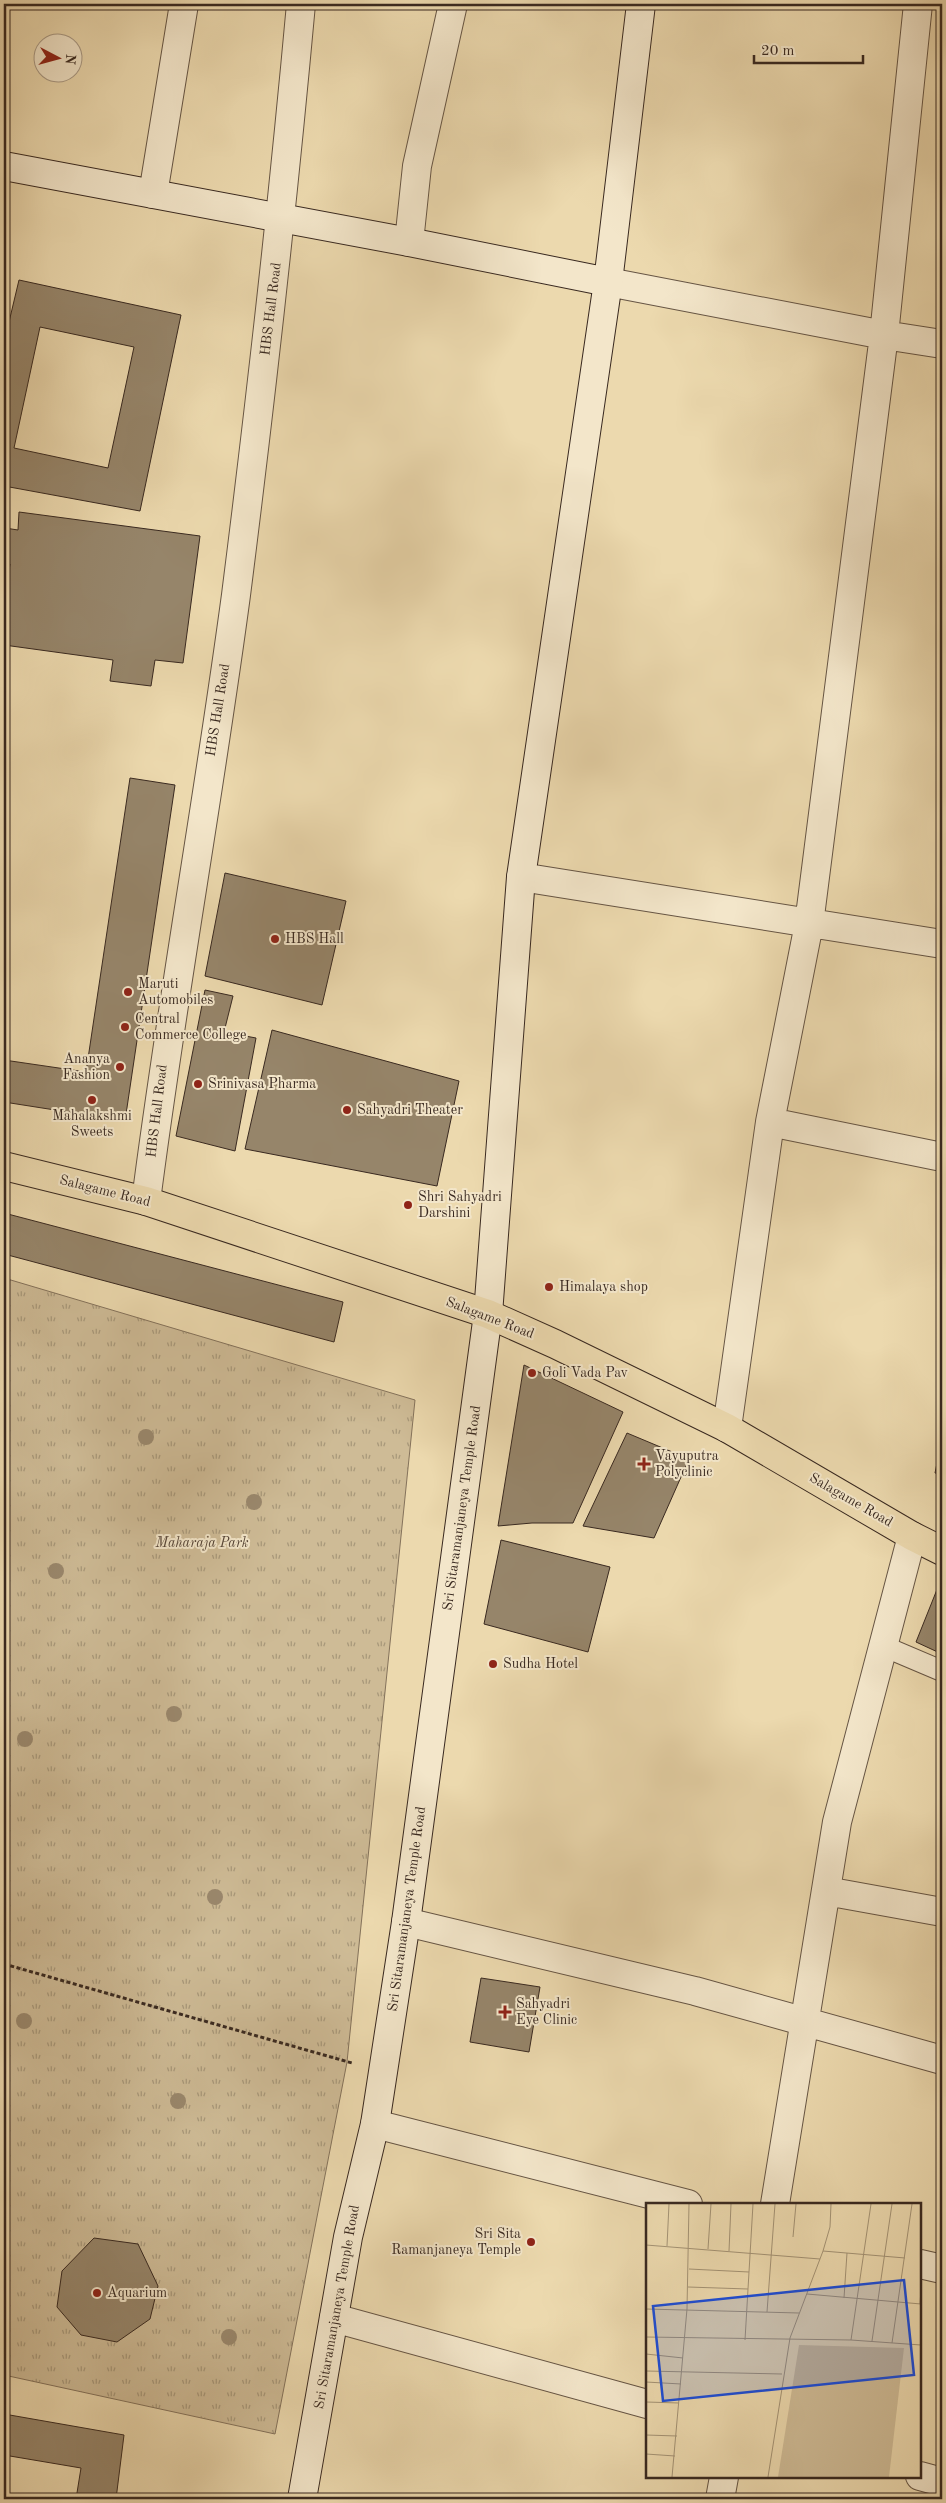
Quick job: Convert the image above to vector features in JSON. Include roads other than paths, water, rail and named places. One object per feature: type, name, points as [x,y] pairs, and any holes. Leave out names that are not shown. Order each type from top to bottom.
[{"type":"main road","name":"Salagame Road","points":[[4,1166],[146,1201],[488,1314],[555,1344],[727,1428],[912,1536],[942,1550]]},
{"type":"street","points":[[153,194],[184,4]]},
{"type":"street","name":"HBS Hall Road","points":[[146,1201],[162,1070],[235,597],[282,218],[301,4]]},
{"type":"street","points":[[409,242],[417,166],[452,4]]},
{"type":"street","name":"Sri Sitaramanjaneya Temple Road","points":[[302,2499],[348,2237],[375,2124],[406,1922],[488,1314],[520,877],[608,282],[641,4]]},
{"type":"street","points":[[727,1428],[770,1122],[809,924],[884,335],[918,4]]},
{"type":"street","points":[[4,166],[409,242],[884,335],[942,344]]},
{"type":"street","points":[[520,877],[942,944]]},
{"type":"street","points":[[770,1122],[942,1158]]},
{"type":"street","points":[[776,2203],[837,1822],[912,1536]]},
{"type":"street","points":[[826,1891],[942,1912]]},
{"type":"street","points":[[406,1922],[695,1991],[942,2060]]},
{"type":"street","points":[[375,2124],[684,2203]]},
{"type":"street","points":[[921,2264],[942,2270]]},
{"type":"street","points":[[334,2318],[646,2404]]},
{"type":"street","points":[[921,2476],[942,2482]]},
{"type":"street","points":[[720,2499],[724,2478]]},
{"type":"lane","points":[[883,1646],[942,1671]]},
{"type":"place","name":"HBS Hall","points":[[275,939]]},
{"type":"place","name":"Maruti Automobiles","points":[[128,992]]},
{"type":"place","name":"Central Commerce College","points":[[125,1027]]},
{"type":"place","name":"Ananya Fashion","points":[[120,1067]]},
{"type":"place","name":"Srinivasa Pharma","points":[[198,1084]]},
{"type":"place","name":"Mahalakshmi Sweets","points":[[92,1100]]},
{"type":"place","name":"Sahyadri Theater","points":[[347,1110]]},
{"type":"place","name":"Shri Sahyadri Darshini","points":[[408,1205]]},
{"type":"place","name":"Himalaya shop","points":[[549,1287]]},
{"type":"place","name":"Goli Vada Pav","points":[[532,1373]]},
{"type":"place","name":"Vayuputra Polyclinic","points":[[644,1464]]},
{"type":"place","name":"Sudha Hotel","points":[[493,1664]]},
{"type":"place","name":"Sahyadri Eye Clinic","points":[[505,2012]]},
{"type":"place","name":"Sri Sita Ramanjaneya Temple","points":[[531,2242]]},
{"type":"place","name":"Aquarium","points":[[97,2293]]},
{"type":"park label","name":"Maharaja Park","points":[[202,1543]]}]
